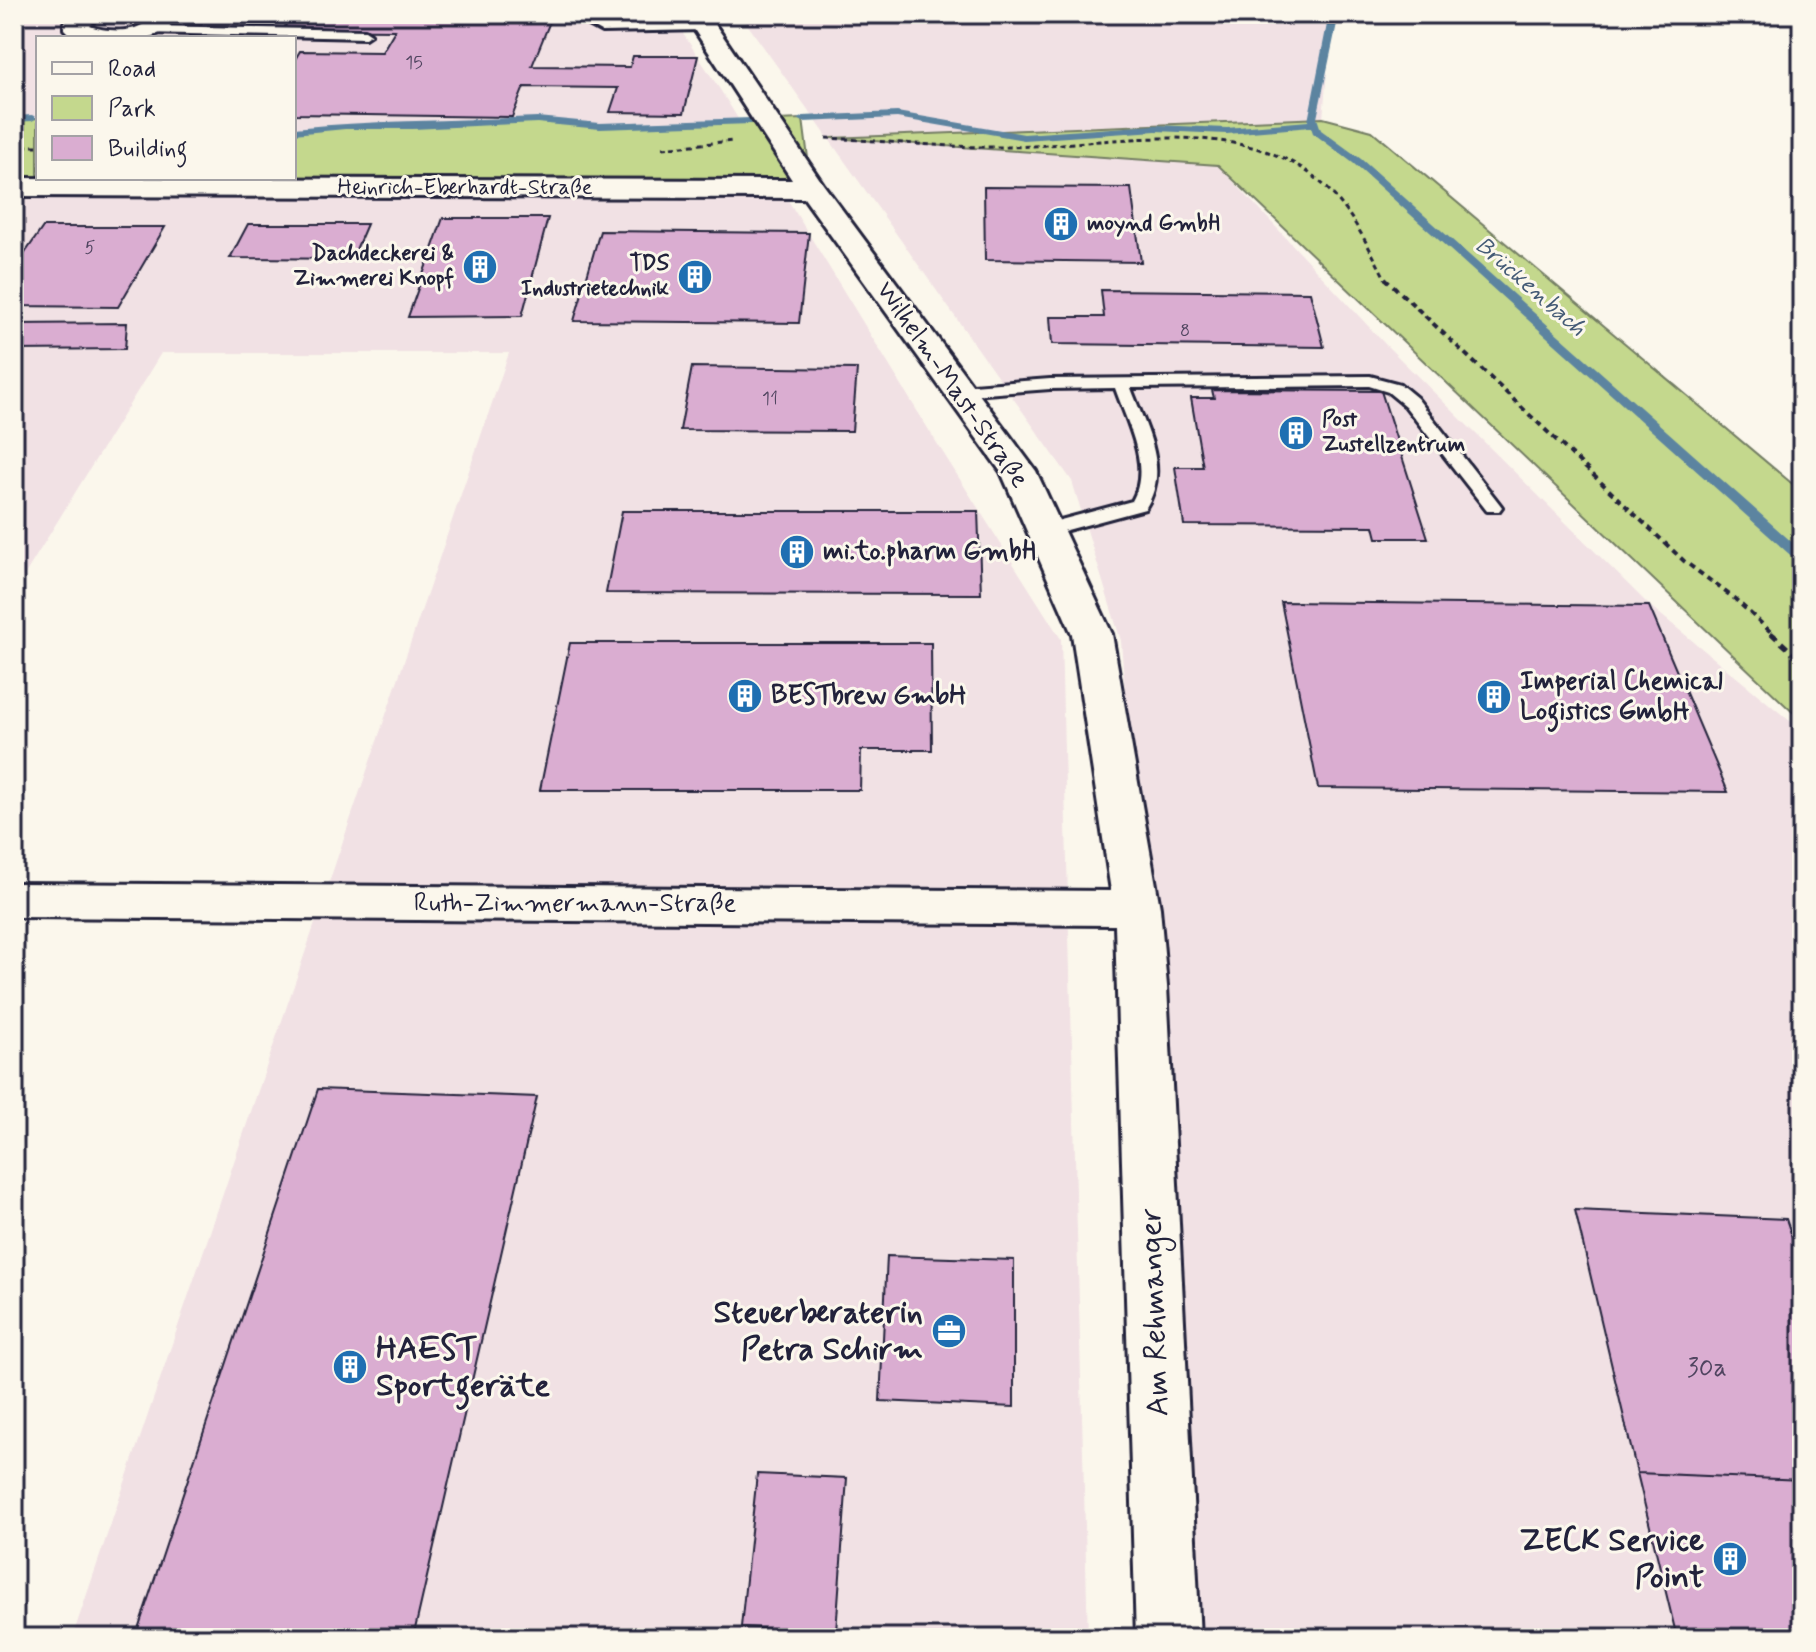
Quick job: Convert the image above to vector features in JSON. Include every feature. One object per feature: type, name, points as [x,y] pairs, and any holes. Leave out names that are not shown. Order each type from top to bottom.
[{"type":"street","points":[[88,14],[77,23],[77,29],[84,34],[132,32]]},
{"type":"street","name":"Wilhelm-Mast-Straße","points":[[700,20],[812,189],[1018,471],[1092,634],[1137,908],[1143,986]]},
{"type":"street","name":"Heinrich-Eberhardt-Straße","points":[[22,185],[812,189]]},
{"type":"street","name":"Ruth-Zimmermann-Straße","points":[[14,900],[1137,908]]},
{"type":"street","name":"Am Rehmanger","points":[[1143,986],[1168,1638]]},
{"type":"lane","points":[[592,14],[593,22],[602,28],[700,20]]},
{"type":"lane","points":[[132,32],[365,34]]},
{"type":"lane","points":[[960,391],[1050,384],[1370,381],[1394,388],[1411,402],[1493,507]]},
{"type":"lane","points":[[1045,530],[1139,505],[1148,489],[1148,459],[1121,383]]},
{"type":"path","points":[[778,136],[1009,147],[1162,137],[1235,142],[1280,157],[1318,178],[1352,212],[1372,245],[1386,281],[1684,561],[1735,599],[1802,661]]},
{"type":"path","points":[[14,146],[36,146]]},
{"type":"shaded area","points":[[14,14],[670,14],[1061,639],[1088,1638],[72,1638],[509,353],[161,353],[14,592]]},
{"type":"shaded area","points":[[740,14],[1332,14],[1323,118],[841,139],[1218,165],[1385,344],[1649,605],[1802,731],[1802,1638],[1203,1638],[1160,1147],[1121,641],[1072,481]]},
{"type":"green space","points":[[36,118],[36,180],[296,180],[296,131],[345,126],[537,120],[600,126],[803,119],[812,189],[14,187],[14,119]]},
{"type":"green space","points":[[1323,118],[1372,131],[1802,492],[1802,721],[1218,165],[831,138]]},
{"type":"building","points":[[293,14],[553,14],[532,66],[630,67],[633,56],[698,56],[684,113],[610,112],[618,88],[524,87],[512,117],[296,114],[296,58],[300,51],[382,52],[395,30],[283,29]]},
{"type":"building","name":"moynd GmbH","points":[[984,187],[1131,188],[1141,262],[985,260]]},
{"type":"building","name":"Dachdeckerei & Zimmerei Knopf","points":[[443,218],[548,218],[522,316],[408,317]]},
{"type":"building","points":[[248,224],[367,224],[352,259],[230,258]]},
{"type":"building","points":[[43,227],[165,227],[118,307],[14,306],[14,269]]},
{"type":"building","name":"TDS Industrietechnik","points":[[600,231],[809,233],[799,323],[574,321]]},
{"type":"building","points":[[1101,290],[1310,292],[1324,347],[1052,344],[1050,317],[1104,317]]},
{"type":"building","points":[[127,323],[125,349],[14,350],[14,324]]},
{"type":"building","points":[[692,367],[857,369],[852,431],[680,430]]},
{"type":"building","name":"Post Zustellzentrum","points":[[1212,390],[1381,391],[1428,538],[1377,538],[1374,526],[1184,525],[1175,467],[1203,467],[1191,398],[1214,398]]},
{"type":"building","name":"mi.to.pharm GmbH","points":[[622,511],[978,511],[981,594],[606,593]]},
{"type":"building","name":"Imperial Chemical Logistics GmbH","points":[[1281,602],[1649,606],[1728,792],[1318,788]]},
{"type":"building","name":"BESTbrew GmbH","points":[[570,643],[931,643],[932,750],[861,750],[860,790],[540,790]]},
{"type":"building","name":"HAEST Sportgeräte","points":[[318,1089],[537,1097],[413,1638],[135,1638]]},
{"type":"building","points":[[1575,1210],[1786,1219],[1802,1266],[1802,1480],[1637,1473]]},
{"type":"building","name":"Steuerberaterin Petra Schirm","points":[[887,1256],[1014,1260],[1014,1407],[880,1401]]},
{"type":"building","name":"ZECK Service Point","points":[[1637,1473],[1802,1480],[1802,1638],[1677,1638]]},
{"type":"building","points":[[757,1474],[847,1478],[836,1632],[741,1627]]},
{"type":"waterway","name":"Brückenbach","points":[[1334,14],[1312,118],[1317,131],[1357,161],[1802,558]]},
{"type":"waterway","points":[[803,119],[897,115],[1024,137],[1156,128],[1227,131],[1313,124]]},
{"type":"waterway","points":[[14,119],[32,118]]},
{"type":"waterway","points":[[296,131],[345,126],[537,120],[600,126],[751,121]]},
{"type":"place","name":"moynd GmbH","points":[[1061,224]]},
{"type":"place","name":"Dachdeckerei & Zimmerei Knopf","points":[[480,267]]},
{"type":"place","name":"TDS Industrietechnik","points":[[695,277]]},
{"type":"place","name":"Post Zustellzentrum","points":[[1296,433]]},
{"type":"place","name":"mi.to.pharm GmbH","points":[[797,552]]},
{"type":"place","name":"BESTbrew GmbH","points":[[745,696]]},
{"type":"place","name":"Imperial Chemical Logistics GmbH","points":[[1494,697]]},
{"type":"place","name":"Steuerberaterin Petra Schirm","points":[[949,1331]]},
{"type":"place","name":"HAEST Sportgeräte","points":[[350,1367]]},
{"type":"place","name":"ZECK Service Point","points":[[1730,1559]]}]
